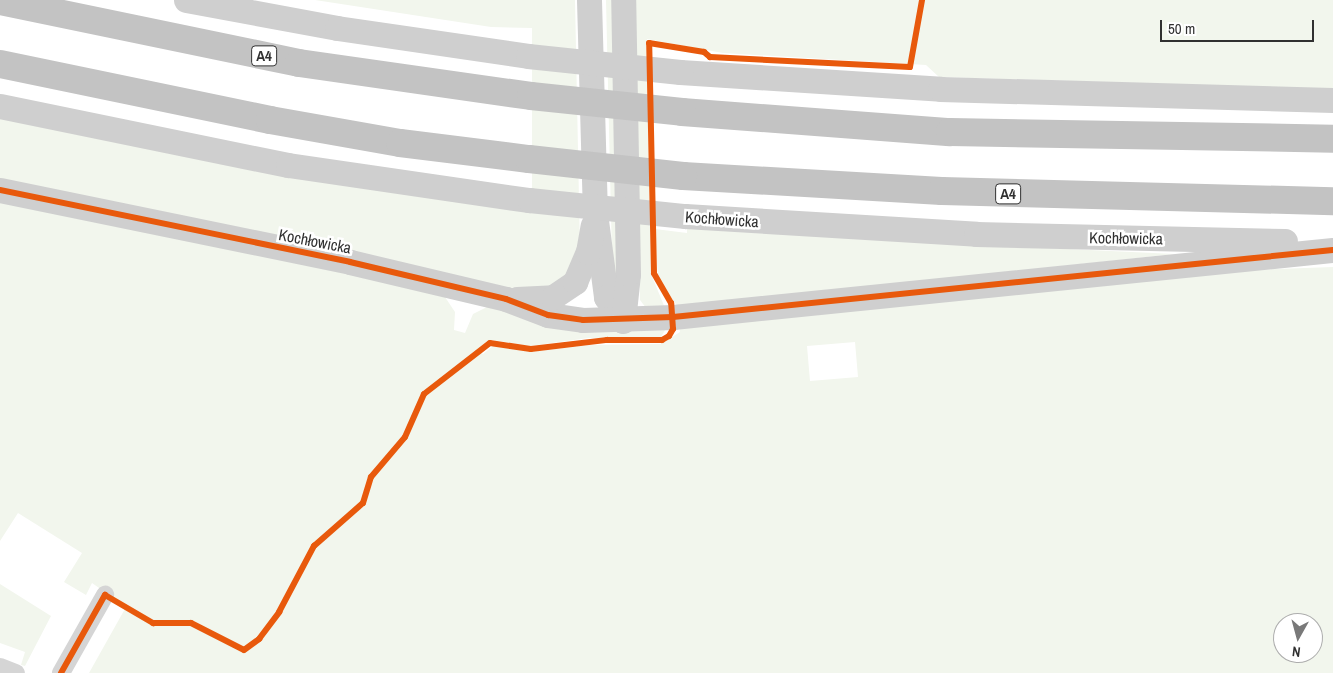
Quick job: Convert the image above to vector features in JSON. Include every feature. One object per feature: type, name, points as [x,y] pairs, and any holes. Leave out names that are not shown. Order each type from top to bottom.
[{"type":"highway","name":"A4","points":[[0,1],[299,63],[531,96],[682,112],[950,132],[1333,139]]},
{"type":"highway","name":"A4","points":[[0,64],[270,120],[400,143],[683,176],[942,191],[1333,201]]},
{"type":"street","points":[[186,0],[337,28],[528,56],[680,72],[940,89],[1333,100]]},
{"type":"street","points":[[259,0],[337,28]]},
{"type":"street","points":[[590,0],[595,213],[606,297],[623,321]]},
{"type":"street","points":[[623,0],[628,274],[623,321]]},
{"type":"street","name":"Kochłowicka","points":[[0,106],[288,165],[529,200],[685,216],[976,234],[1333,242]]},
{"type":"street","name":"Kochłowicka","points":[[0,190],[350,262],[506,299],[548,315],[623,321],[1333,250]]},
{"type":"street","points":[[506,299],[552,297],[575,282],[588,252],[595,213]]},
{"type":"street","points":[[61,673],[105,595]]},
{"type":"street","points":[[0,667],[16,673]]},
{"type":"shaded area","points":[[315,0],[575,0],[580,250],[562,283],[527,292],[0,179],[0,117],[273,174],[532,213],[532,28],[491,27]]},
{"type":"shaded area","points":[[606,0],[612,0],[617,275],[613,275],[612,258]]},
{"type":"shaded area","points":[[635,0],[1333,0],[1333,89],[939,77],[926,65],[723,53],[647,39],[651,274],[665,308],[646,308],[640,300]]},
{"type":"shaded area","points":[[0,200],[349,272],[445,297],[455,312],[454,330],[465,333],[473,314],[489,306],[667,327],[661,337],[589,338],[530,346],[492,340],[478,351],[483,354],[493,346],[531,352],[590,345],[661,344],[680,332],[679,326],[1225,271],[1333,267],[1333,673],[89,673],[126,607],[92,583],[86,595],[64,582],[82,553],[18,513],[0,541]],"holes":[[[855,342],[858,377],[810,381],[807,346]]]},
{"type":"shaded area","points":[[687,227],[858,239],[1174,254],[678,307],[658,279],[655,229],[687,233]]},
{"type":"shaded area","points":[[0,584],[51,616],[25,666],[21,665],[25,652],[0,643]]},
{"type":"cycle path","points":[[61,673],[105,595],[153,623],[191,623],[244,650],[259,639],[279,612],[314,546],[363,503],[371,477],[405,437],[424,394],[490,343],[531,349],[607,340],[662,340],[669,336],[673,329],[671,303],[654,273],[649,43],[704,52],[710,57],[910,67],[922,0]]},
{"type":"cycle path","points":[[0,190],[350,262],[506,299],[548,315],[583,320],[673,317],[1333,250]]}]
